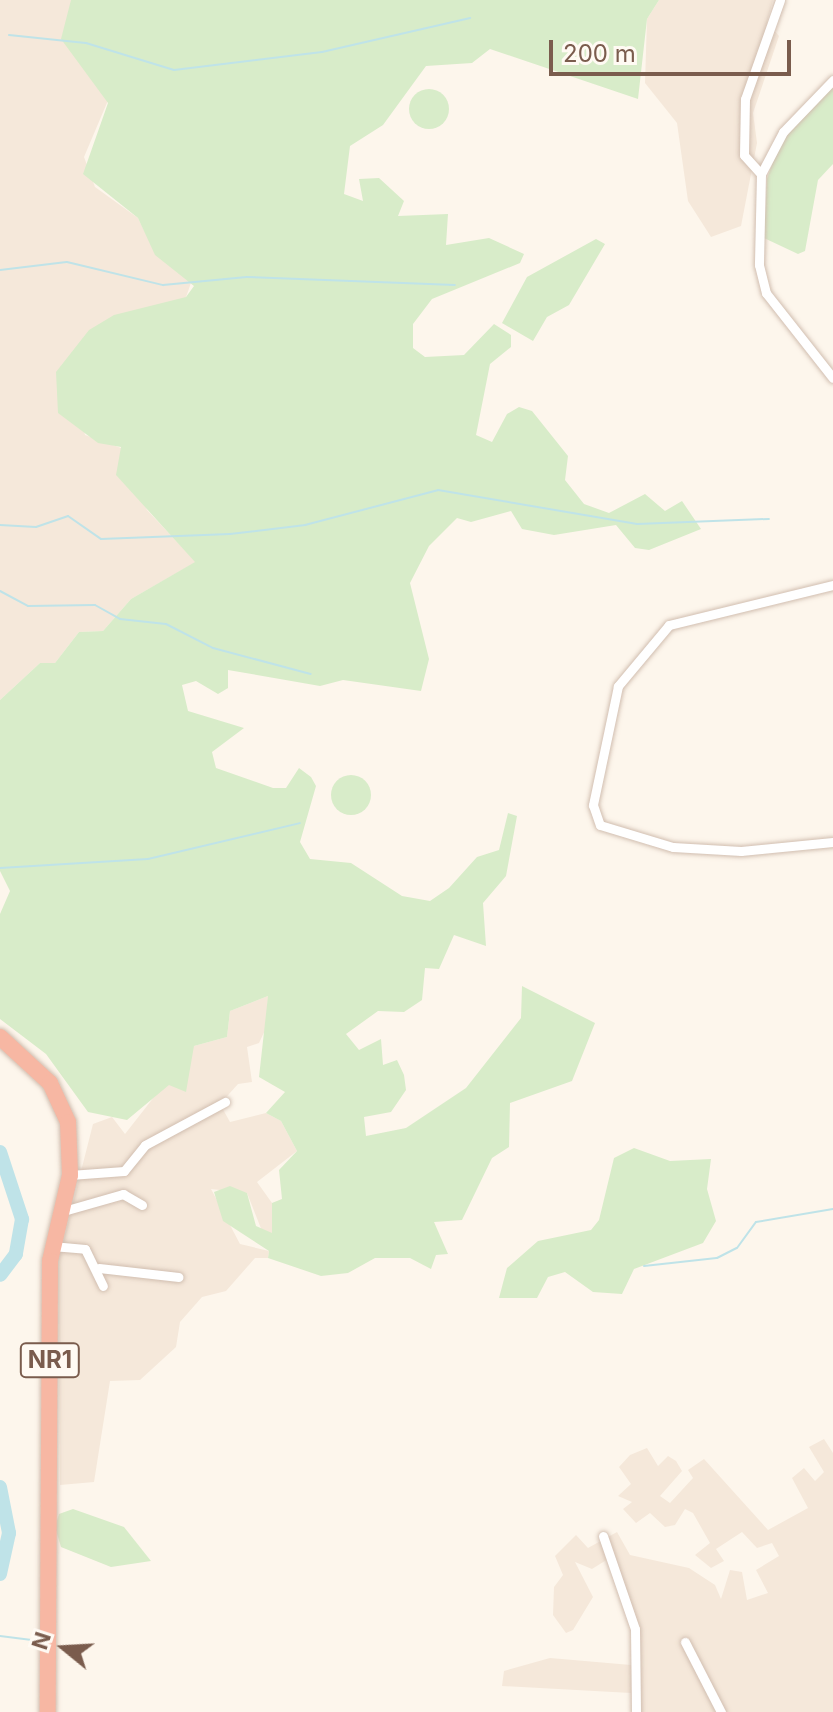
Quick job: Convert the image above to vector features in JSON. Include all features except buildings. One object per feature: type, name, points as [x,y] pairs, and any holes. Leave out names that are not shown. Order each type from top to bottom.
[{"type":"highway","name":"NR1","points":[[0,1037],[59,1096],[70,1175],[52,1246],[48,1712]]},
{"type":"street","points":[[761,174],[744,155],[745,99],[780,0]]},
{"type":"street","points":[[833,80],[783,132],[761,174],[759,277],[833,378]]},
{"type":"street","points":[[833,585],[669,625],[618,686],[593,805],[600,825],[673,847],[741,851],[833,842]]},
{"type":"street","points":[[70,1175],[124,1171],[145,1145],[225,1102]]},
{"type":"street","points":[[60,1212],[123,1194],[142,1205]]},
{"type":"street","points":[[52,1246],[85,1249],[99,1268],[103,1286]]},
{"type":"street","points":[[99,1268],[178,1277]]},
{"type":"street","points":[[603,1536],[635,1629],[636,1712]]},
{"type":"street","points":[[685,1642],[721,1712]]},
{"type":"shaded area","points":[[0,0],[93,0],[112,91],[84,157],[95,187],[138,218],[151,244],[192,280],[186,297],[78,400],[85,435],[121,448],[147,510],[196,562],[131,599],[103,631],[79,632],[55,663],[40,663],[0,700]]},
{"type":"shaded area","points":[[659,0],[773,0],[767,22],[779,36],[753,113],[757,143],[741,226],[711,237],[688,201],[677,123],[645,83],[647,19]]},
{"type":"shaded area","points":[[268,996],[267,1026],[259,1043],[247,1047],[252,1082],[238,1084],[220,1104],[230,1122],[266,1113],[281,1121],[297,1151],[257,1182],[272,1203],[272,1233],[264,1236],[247,1193],[211,1189],[240,1244],[269,1251],[268,1258],[255,1258],[226,1291],[202,1297],[180,1322],[176,1347],[140,1380],[110,1381],[94,1482],[60,1485],[58,1262],[93,1124],[112,1117],[125,1134],[194,1046],[227,1037],[230,1011]]},
{"type":"shaded area","points":[[824,1439],[833,1453],[833,1712],[633,1712],[631,1693],[502,1686],[504,1671],[550,1658],[631,1665],[631,1629],[608,1559],[592,1569],[575,1562],[593,1597],[573,1630],[566,1633],[553,1615],[554,1587],[563,1575],[555,1556],[576,1535],[588,1548],[617,1532],[630,1555],[689,1568],[715,1585],[721,1599],[730,1570],[742,1572],[747,1600],[768,1593],[756,1570],[779,1556],[772,1543],[757,1548],[742,1532],[716,1549],[724,1561],[711,1568],[695,1555],[710,1543],[693,1513],[685,1509],[675,1525],[665,1527],[650,1513],[636,1523],[623,1509],[632,1502],[618,1496],[631,1484],[619,1467],[630,1455],[647,1448],[658,1466],[668,1456],[676,1461],[682,1471],[660,1496],[670,1503],[693,1478],[688,1470],[704,1459],[768,1530],[808,1508],[792,1478],[804,1468],[815,1481],[824,1472],[809,1447]]},
{"type":"green space","points":[[71,0],[659,0],[647,19],[638,99],[490,49],[472,63],[426,66],[383,125],[350,146],[344,194],[363,201],[359,179],[379,178],[404,201],[398,216],[448,214],[446,245],[489,238],[524,254],[520,263],[432,299],[413,324],[413,348],[425,357],[464,355],[494,324],[511,335],[511,347],[490,364],[476,435],[492,442],[507,414],[519,407],[532,411],[568,456],[565,480],[584,504],[609,513],[645,494],[665,511],[682,501],[701,529],[649,550],[635,548],[616,525],[554,535],[522,529],[511,511],[471,522],[457,518],[429,546],[410,583],[429,659],[421,691],[343,680],[320,686],[228,670],[228,688],[218,694],[196,681],[182,685],[188,711],[244,728],[212,752],[216,768],[273,788],[286,788],[299,768],[311,777],[316,786],[300,842],[310,859],[351,863],[402,896],[430,901],[449,888],[477,857],[499,850],[508,813],[517,816],[506,876],[483,903],[486,946],[454,935],[439,969],[425,968],[422,1000],[404,1012],[378,1011],[346,1034],[359,1050],[381,1039],[383,1065],[397,1060],[404,1075],[406,1090],[391,1112],[364,1117],[366,1136],[406,1128],[466,1088],[521,1018],[522,986],[595,1023],[572,1081],[510,1103],[509,1147],[492,1158],[462,1220],[434,1222],[448,1254],[436,1255],[431,1269],[410,1258],[375,1258],[348,1273],[321,1276],[268,1258],[269,1251],[223,1221],[214,1192],[230,1186],[247,1193],[256,1226],[272,1233],[272,1203],[282,1199],[279,1170],[297,1151],[281,1121],[266,1113],[285,1092],[259,1077],[268,996],[230,1011],[227,1037],[194,1046],[186,1092],[169,1085],[127,1120],[88,1112],[46,1054],[0,1019],[0,914],[10,891],[0,871],[0,700],[40,663],[55,663],[79,632],[103,631],[131,599],[195,562],[116,475],[121,447],[98,443],[58,413],[56,372],[89,330],[114,315],[186,297],[194,286],[155,255],[138,218],[83,174],[108,103],[61,39]]},
{"type":"green space","points":[[833,85],[833,164],[818,180],[805,251],[798,254],[764,238],[767,179],[779,144]]},
{"type":"green space","points":[[429,89],[443,95],[449,109],[443,123],[429,129],[415,123],[409,109],[415,95]]},
{"type":"green space","points":[[596,239],[605,244],[569,305],[547,317],[533,341],[502,323],[527,277]]},
{"type":"green space","points":[[351,775],[365,781],[371,795],[365,809],[351,815],[337,809],[331,795],[337,781]]},
{"type":"green space","points":[[634,1148],[670,1161],[711,1159],[707,1189],[716,1221],[703,1243],[634,1269],[622,1294],[593,1292],[565,1272],[548,1277],[537,1298],[499,1298],[507,1268],[538,1241],[591,1230],[599,1220],[614,1158]]},
{"type":"green space","points":[[73,1509],[124,1527],[151,1561],[111,1567],[61,1547],[55,1527],[59,1514]]},
{"type":"waterway","points":[[9,35],[86,43],[174,70],[322,52],[470,18]]},
{"type":"waterway","points":[[0,270],[67,262],[163,285],[247,277],[455,285]]},
{"type":"waterway","points":[[0,525],[36,527],[68,516],[101,539],[230,534],[305,525],[438,490],[637,524],[769,519]]},
{"type":"waterway","points":[[0,591],[28,606],[95,605],[120,619],[166,624],[213,648],[311,674]]},
{"type":"waterway","points":[[0,868],[148,859],[300,823]]},
{"type":"waterway","points":[[0,1152],[22,1219],[16,1254],[0,1275]]},
{"type":"waterway","points":[[644,1266],[717,1258],[737,1248],[756,1222],[833,1209]]},
{"type":"waterway","points":[[0,1487],[9,1533],[0,1574]]},
{"type":"waterway","points":[[0,1636],[34,1640]]}]
